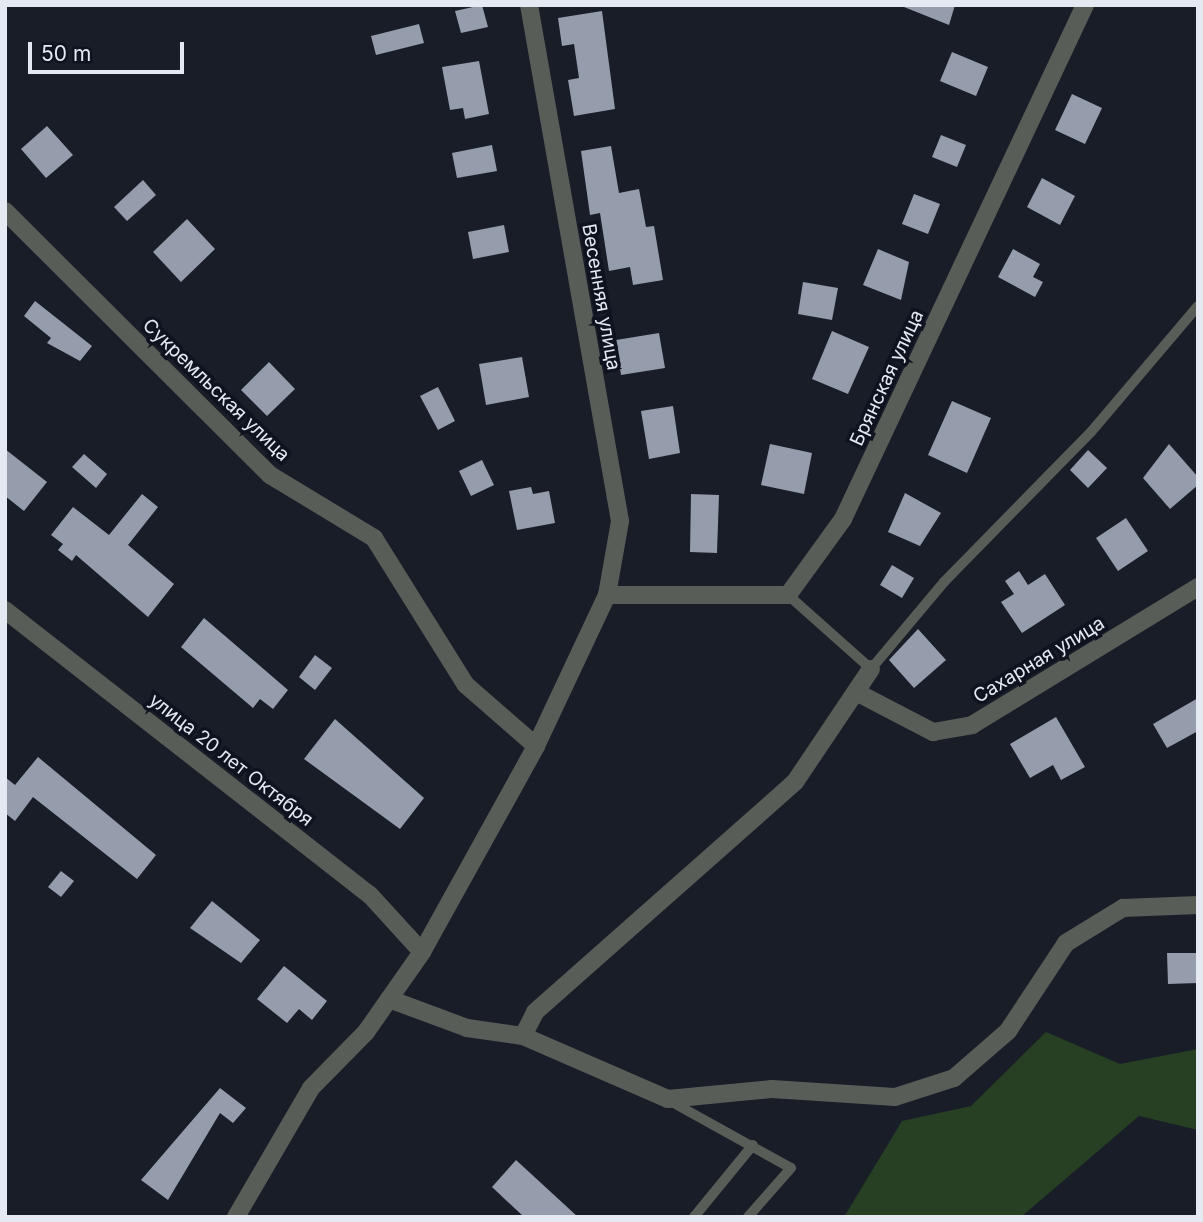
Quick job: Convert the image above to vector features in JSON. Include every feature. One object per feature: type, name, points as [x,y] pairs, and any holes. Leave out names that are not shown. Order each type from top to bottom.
[{"type":"street","name":"Весенняя улица","points":[[236,1217],[311,1088],[389,999],[422,952],[536,746],[607,595],[620,521],[528,5]]},
{"type":"street","name":"Брянская улица","points":[[788,595],[843,519],[1085,5]]},
{"type":"street","name":"Сукремльская улица","points":[[5,211],[270,475],[374,538],[466,685],[536,746]]},
{"type":"street","name":"Сахарная улица","points":[[858,693],[933,732],[971,725],[1198,587]]},
{"type":"street","points":[[607,595],[788,595]]},
{"type":"street","name":"улица 20 лет Октября","points":[[5,610],[370,895],[422,952]]},
{"type":"street","points":[[523,1036],[535,1012],[794,782],[858,693],[871,668]]},
{"type":"street","points":[[389,999],[467,1027],[523,1036],[668,1099],[772,1088],[895,1097],[954,1078],[1008,1031],[1066,943],[1123,908],[1198,905]]},
{"type":"lane","points":[[788,595],[871,668],[944,582],[1091,432],[1198,306]]},
{"type":"lane","points":[[668,1099],[791,1168],[748,1217]]},
{"type":"lane","points":[[694,1217],[753,1145]]},
{"type":"green space","points":[[1046,1032],[1120,1064],[1198,1049],[1198,1130],[1139,1116],[1021,1217],[844,1217],[902,1121],[971,1106]]},
{"type":"building","points":[[482,5],[488,27],[461,33],[455,11]]},
{"type":"building","points":[[899,5],[955,5],[949,25]]},
{"type":"building","points":[[602,11],[615,109],[574,116],[568,80],[579,78],[574,44],[562,46],[558,18]]},
{"type":"building","points":[[419,24],[424,43],[376,55],[371,36]]},
{"type":"building","points":[[952,52],[988,67],[976,96],[940,81]]},
{"type":"building","points":[[479,61],[489,114],[465,119],[463,108],[450,110],[442,67]]},
{"type":"building","points":[[1072,94],[1102,108],[1085,144],[1055,130]]},
{"type":"building","points":[[47,126],[73,155],[46,178],[21,149]]},
{"type":"building","points":[[941,135],[966,145],[957,167],[932,157]]},
{"type":"building","points":[[492,145],[497,171],[457,178],[452,153]]},
{"type":"building","points":[[611,146],[619,193],[639,189],[646,227],[654,226],[663,280],[633,285],[630,267],[609,271],[600,213],[590,215],[581,151]]},
{"type":"building","points":[[1042,178],[1075,196],[1060,225],[1027,207]]},
{"type":"building","points":[[143,180],[156,195],[127,221],[114,207]]},
{"type":"building","points":[[914,194],[940,204],[928,234],[902,224]]},
{"type":"building","points":[[187,219],[215,249],[181,282],[153,252]]},
{"type":"building","points":[[504,225],[509,252],[473,259],[468,232]]},
{"type":"building","points":[[878,249],[909,262],[901,300],[863,285]]},
{"type":"building","points":[[1013,249],[1040,264],[1033,277],[1043,282],[1035,297],[998,277]]},
{"type":"building","points":[[803,282],[838,288],[832,320],[798,314]]},
{"type":"building","points":[[35,301],[92,346],[80,361],[47,343],[51,338],[24,316]]},
{"type":"building","points":[[832,331],[869,347],[848,394],[812,379]]},
{"type":"building","points":[[659,333],[665,368],[621,375],[616,340]]},
{"type":"building","points":[[522,357],[529,397],[486,405],[479,364]]},
{"type":"building","points":[[269,362],[295,389],[267,416],[241,390]]},
{"type":"building","points":[[438,387],[455,421],[438,430],[420,396]]},
{"type":"building","points":[[952,401],[991,418],[967,473],[928,455]]},
{"type":"building","points":[[673,406],[680,453],[649,459],[641,411]]},
{"type":"building","points":[[770,444],[812,453],[804,494],[761,485]]},
{"type":"building","points":[[1169,444],[1198,477],[1198,485],[1170,509],[1143,478]]},
{"type":"building","points":[[5,449],[47,482],[24,511],[5,496]]},
{"type":"building","points":[[1088,450],[1107,468],[1088,488],[1070,470]]},
{"type":"building","points":[[84,454],[107,474],[96,488],[72,467]]},
{"type":"building","points":[[482,460],[494,485],[471,496],[459,471]]},
{"type":"building","points":[[531,487],[533,494],[549,491],[555,523],[517,530],[509,491]]},
{"type":"building","points":[[905,493],[941,513],[920,546],[888,532]]},
{"type":"building","points":[[142,494],[158,507],[128,545],[174,584],[148,617],[76,555],[72,561],[58,550],[63,544],[51,535],[73,507],[109,535]]},
{"type":"building","points":[[691,494],[719,495],[717,553],[690,552]]},
{"type":"building","points":[[1126,518],[1148,551],[1118,571],[1096,538]]},
{"type":"building","points":[[892,565],[914,578],[902,598],[880,585]]},
{"type":"building","points":[[1019,571],[1028,585],[1045,574],[1065,605],[1022,633],[1001,602],[1014,594],[1005,581]]},
{"type":"building","points":[[204,618],[288,690],[273,709],[260,699],[253,708],[181,647]]},
{"type":"building","points":[[918,629],[946,660],[914,688],[889,660]]},
{"type":"building","points":[[315,655],[332,668],[315,690],[299,677]]},
{"type":"building","points":[[1198,698],[1198,731],[1167,748],[1153,724]]},
{"type":"building","points":[[1056,717],[1085,767],[1061,780],[1053,765],[1030,778],[1010,744]]},
{"type":"building","points":[[335,719],[424,798],[400,829],[304,759]]},
{"type":"building","points":[[38,757],[156,855],[137,879],[33,797],[15,821],[5,813],[5,777],[15,785]]},
{"type":"building","points":[[61,871],[74,881],[61,897],[48,887]]},
{"type":"building","points":[[212,901],[260,940],[241,963],[190,928]]},
{"type":"building","points":[[1167,953],[1198,953],[1198,983],[1168,984]]},
{"type":"building","points":[[284,966],[327,1001],[312,1020],[299,1009],[287,1023],[257,999]]},
{"type":"building","points":[[220,1088],[246,1108],[233,1123],[220,1113],[168,1200],[141,1180]]},
{"type":"building","points":[[516,1160],[578,1217],[524,1217],[492,1187]]}]
